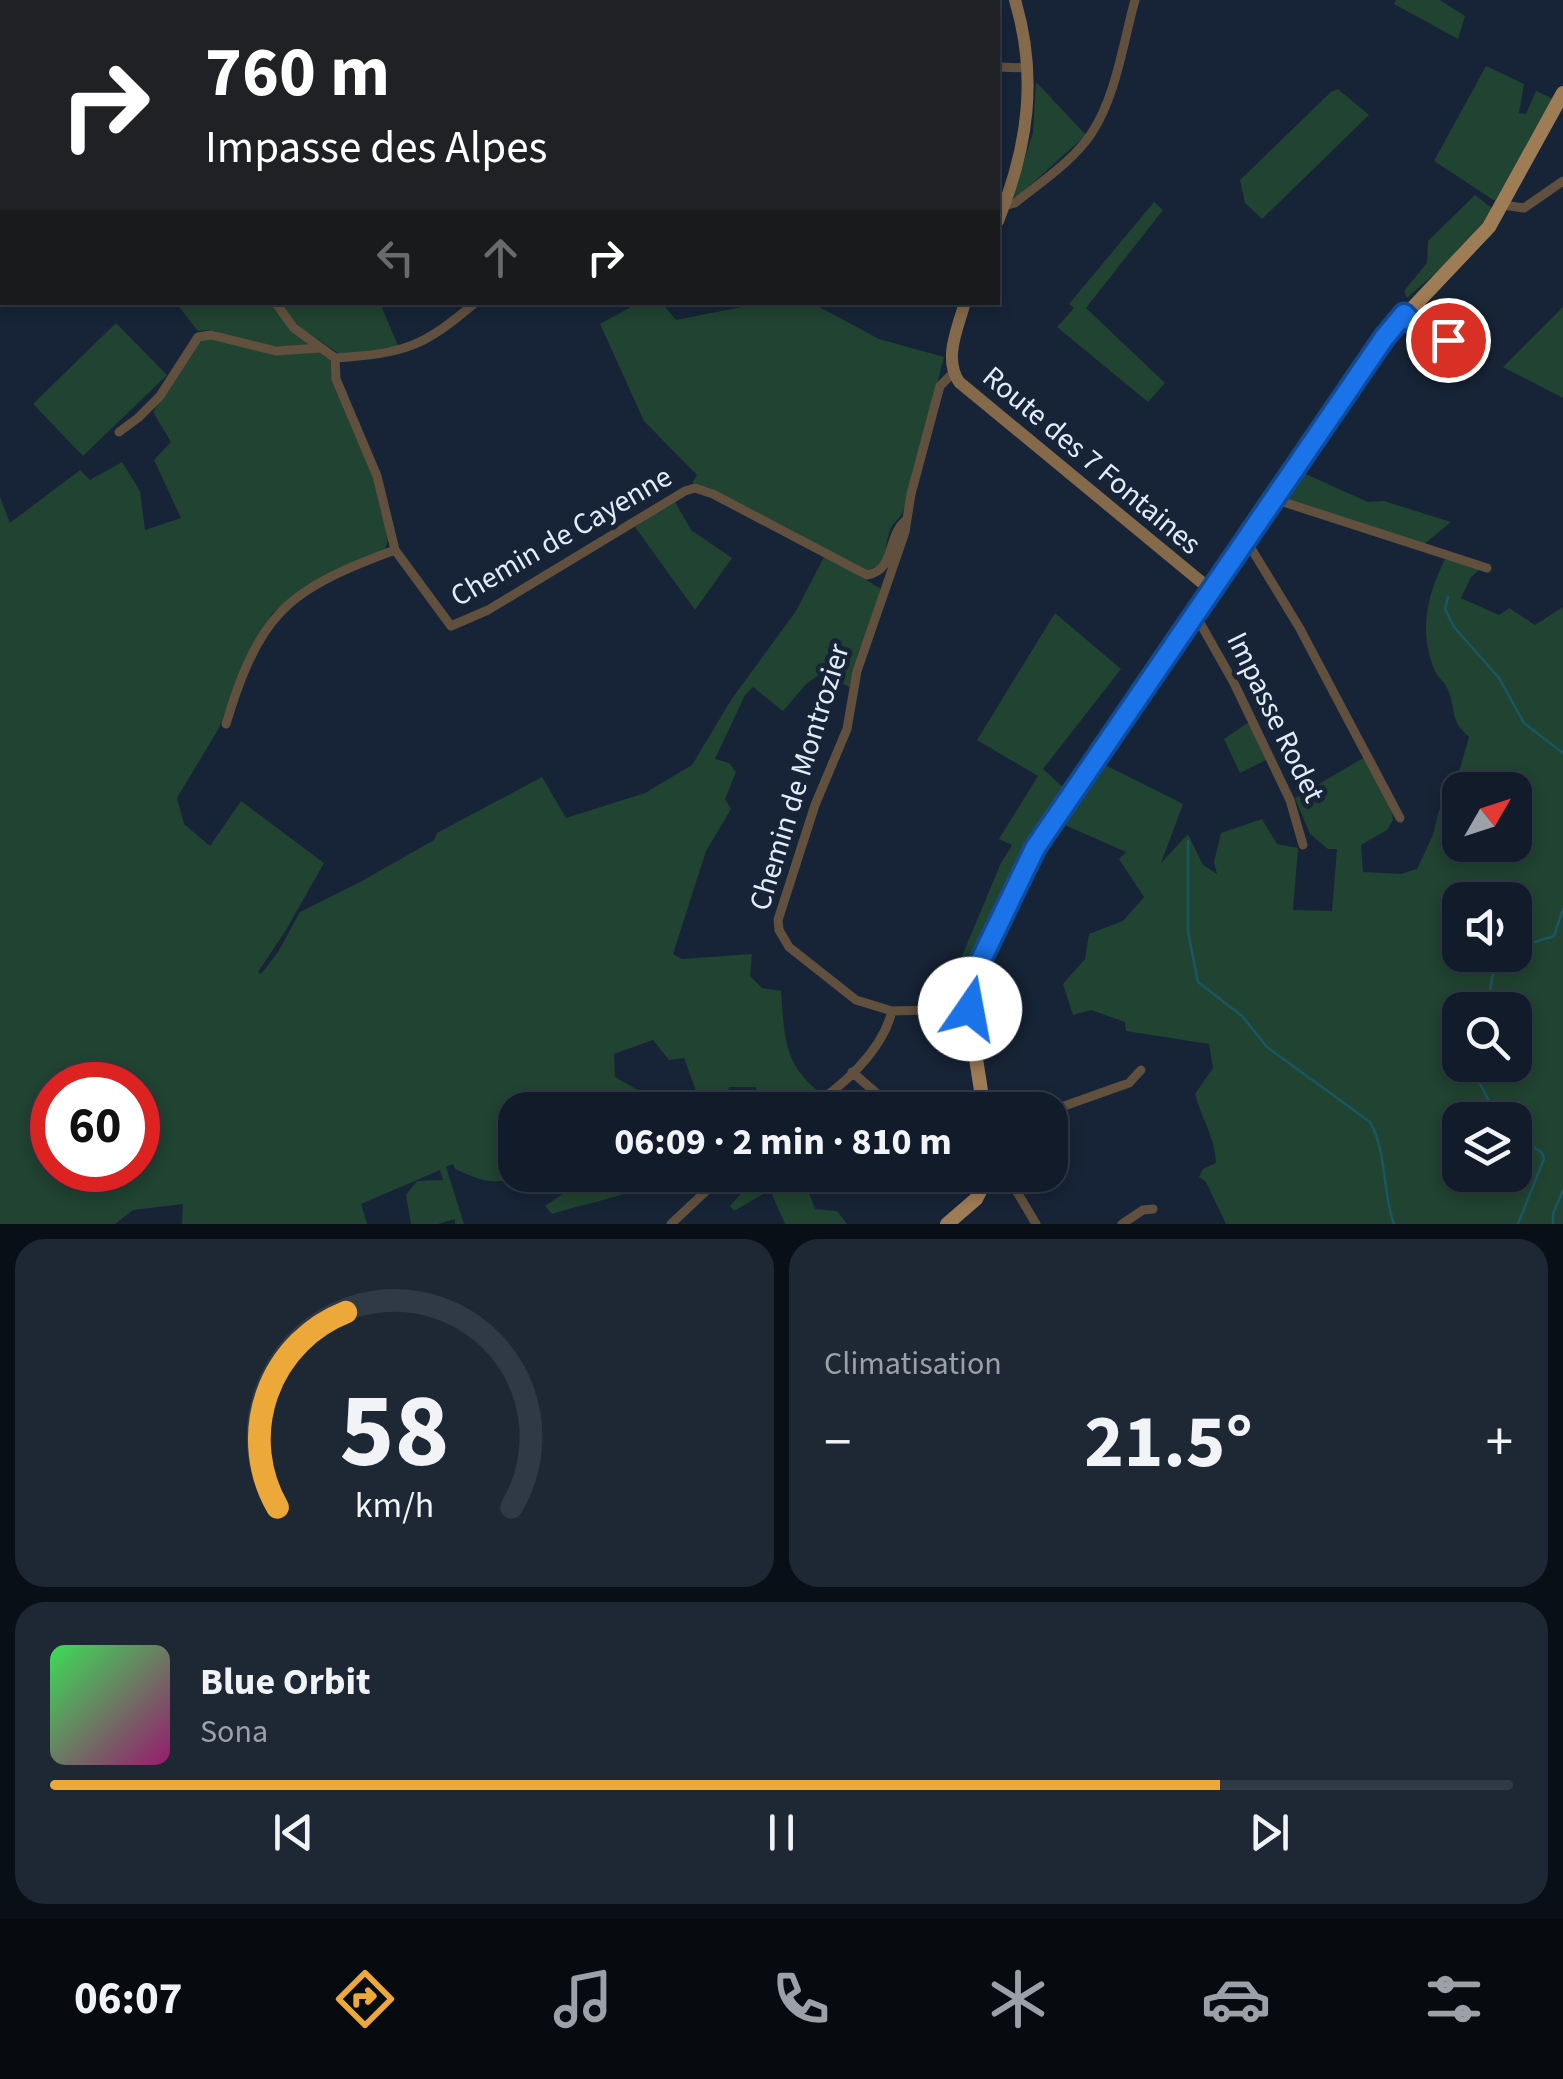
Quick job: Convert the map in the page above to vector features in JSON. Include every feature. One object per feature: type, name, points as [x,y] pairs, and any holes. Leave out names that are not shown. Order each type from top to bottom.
[{"type":"main road","points":[[982,1092],[970,1009],[979,964],[1035,848],[1404,314],[1472,247],[1503,206],[1563,93]]},
{"type":"main road","points":[[947,1224],[980,1192]]},
{"type":"street","points":[[1000,216],[1026,128],[1028,68],[1016,0]]},
{"type":"street","points":[[1004,206],[1016,204],[1072,156],[1090,135],[1110,91],[1136,0]]},
{"type":"street","points":[[1000,67],[1028,68]]},
{"type":"street","points":[[1503,206],[1524,208],[1561,188]]},
{"type":"street","points":[[278,305],[294,328],[335,358],[370,357],[427,340],[472,305]]},
{"type":"street","name":"Route des 7 Fontaines","points":[[964,305],[951,359],[953,373],[998,417],[1211,590]]},
{"type":"street","points":[[1404,314],[1423,329],[1472,352]]},
{"type":"street","points":[[118,432],[160,396],[198,337],[210,335],[276,351],[320,348]]},
{"type":"street","name":"Chemin de Cayenne","points":[[335,358],[336,379],[377,476],[395,550],[451,626],[488,610],[695,488],[714,494],[867,574],[883,568],[894,531],[906,520]]},
{"type":"street","name":"Chemin de Montrozier","points":[[953,373],[940,386],[905,532],[856,671],[846,729],[815,806],[778,920],[783,939],[798,955],[856,1000],[892,1011],[970,1009]]},
{"type":"street","points":[[1274,499],[1487,568]]},
{"type":"street","points":[[1246,540],[1299,627],[1400,818]]},
{"type":"street","points":[[226,724],[257,648],[277,615],[311,590],[395,550]]},
{"type":"street","name":"Impasse Rodet","points":[[1195,614],[1290,800],[1303,845]]},
{"type":"street","points":[[828,1092],[852,1072],[886,1030],[892,1011]]},
{"type":"street","points":[[1068,1105],[1129,1083],[1141,1070]]},
{"type":"street","points":[[852,1072],[875,1092]]},
{"type":"street","points":[[670,1224],[705,1192]]},
{"type":"street","points":[[1017,1192],[1036,1224]]},
{"type":"street","points":[[1122,1224],[1143,1210],[1153,1210]]},
{"type":"green space","points":[[1396,0],[1440,0],[1465,16],[1458,39],[1394,4]]},
{"type":"green space","points":[[1486,66],[1524,84],[1519,113],[1526,114],[1536,91],[1553,99],[1495,201],[1434,161]]},
{"type":"green space","points":[[1036,82],[1086,135],[1015,199],[1012,197],[1033,133]]},
{"type":"green space","points":[[1338,89],[1369,115],[1262,219],[1245,203],[1240,180]]},
{"type":"green space","points":[[1475,195],[1493,209],[1492,213],[1448,262],[1407,298],[1404,291],[1427,263],[1428,241]]},
{"type":"green space","points":[[1154,202],[1163,210],[1086,308],[1165,383],[1148,402],[1057,327],[1074,308],[1069,304]]},
{"type":"green space","points":[[178,305],[275,305],[309,345],[268,347],[210,330],[198,331]]},
{"type":"green space","points":[[282,305],[381,305],[398,346],[341,355],[300,327]]},
{"type":"green space","points":[[634,305],[664,305],[676,320],[752,305],[816,305],[879,339],[944,357],[904,509],[890,530],[881,562],[868,571],[710,488],[692,483],[697,475],[644,421],[600,324]]},
{"type":"green space","points":[[1563,307],[1563,398],[1503,367]]},
{"type":"green space","points":[[116,323],[167,375],[83,456],[33,404]]},
{"type":"green space","points":[[211,338],[277,355],[320,352],[330,360],[384,511],[388,533],[385,549],[289,599],[272,614],[246,659],[219,728],[177,798],[184,824],[210,846],[241,801],[324,863],[258,972],[261,974],[300,912],[360,882],[434,840],[437,833],[542,777],[566,818],[645,793],[692,765],[731,700],[796,611],[825,555],[881,589],[850,687],[820,674],[783,711],[753,687],[745,695],[715,759],[729,763],[736,772],[725,799],[731,809],[706,851],[673,954],[682,959],[752,954],[750,976],[762,988],[781,991],[788,1049],[800,1072],[819,1092],[757,1092],[756,1087],[729,1087],[728,1092],[696,1092],[684,1058],[669,1060],[653,1040],[614,1054],[615,1077],[641,1092],[498,1092],[498,1181],[478,1178],[455,1169],[453,1164],[446,1167],[464,1224],[455,1224],[455,1219],[438,1224],[411,1224],[406,1195],[417,1181],[443,1180],[440,1170],[361,1204],[367,1224],[182,1224],[183,1204],[133,1210],[115,1224],[0,1224],[0,497],[10,523],[80,470],[90,480],[122,462],[140,491],[145,530],[181,518],[154,460],[171,442],[153,412],[197,342]]},
{"type":"green space","points":[[1301,472],[1368,502],[1384,501],[1451,522],[1422,546],[1289,501],[1285,498]]},
{"type":"green space","points":[[674,500],[691,530],[732,558],[695,610],[635,527]]},
{"type":"green space","points":[[1445,559],[1481,568],[1471,577],[1461,598],[1499,615],[1509,608],[1535,625],[1563,607],[1563,1224],[1226,1224],[1206,1182],[1199,1177],[1203,1169],[1216,1163],[1195,1094],[1213,1068],[1209,1044],[1126,1031],[1125,1022],[1091,1010],[1073,1015],[1063,984],[1085,959],[1089,934],[1123,921],[1144,897],[1119,859],[1126,852],[1058,822],[1101,763],[1183,804],[1161,863],[1188,834],[1203,865],[1217,874],[1214,862],[1221,833],[1262,819],[1277,844],[1298,848],[1293,910],[1332,911],[1337,849],[1328,849],[1310,834],[1295,798],[1365,757],[1391,808],[1393,820],[1387,830],[1361,845],[1363,872],[1401,874],[1417,869],[1442,807],[1442,862],[1532,862],[1532,772],[1459,772],[1469,737],[1456,720],[1448,690],[1430,656],[1426,628],[1429,600]]},
{"type":"green space","points":[[1055,613],[1121,669],[1043,769],[1066,790],[1013,877],[972,964],[963,971],[962,956],[1012,845],[999,839],[1038,776],[977,740]]},
{"type":"green space","points":[[1249,722],[1266,760],[1240,773],[1224,739]]},
{"type":"green space","points":[[565,1192],[629,1192],[552,1214],[545,1206]]},
{"type":"green space","points":[[742,1192],[767,1192],[734,1211],[730,1206]]},
{"type":"green space","points":[[771,1192],[809,1192],[815,1209],[837,1211],[847,1224],[785,1224]]},
{"type":"waterway","points":[[1448,597],[1445,609],[1454,627],[1499,678],[1524,723],[1563,753]]},
{"type":"waterway","points":[[1188,841],[1188,932],[1198,982],[1242,1016],[1267,1047],[1370,1122],[1379,1146],[1394,1224]]},
{"type":"waterway","points":[[1532,943],[1554,936],[1563,909]]},
{"type":"waterway","points":[[1490,992],[1493,972]]},
{"type":"waterway","points":[[1480,1082],[1490,1102]]},
{"type":"waterway","points":[[1532,1146],[1544,1159],[1532,1189]]},
{"type":"waterway","points":[[1553,1224],[1563,1190]]},
{"type":"waterway","points":[[1518,1224],[1531,1192]]},
{"type":"route","points":[[970,1009],[979,964],[1050,822],[1384,338],[1404,314],[1415,325],[1448,340]]}]
